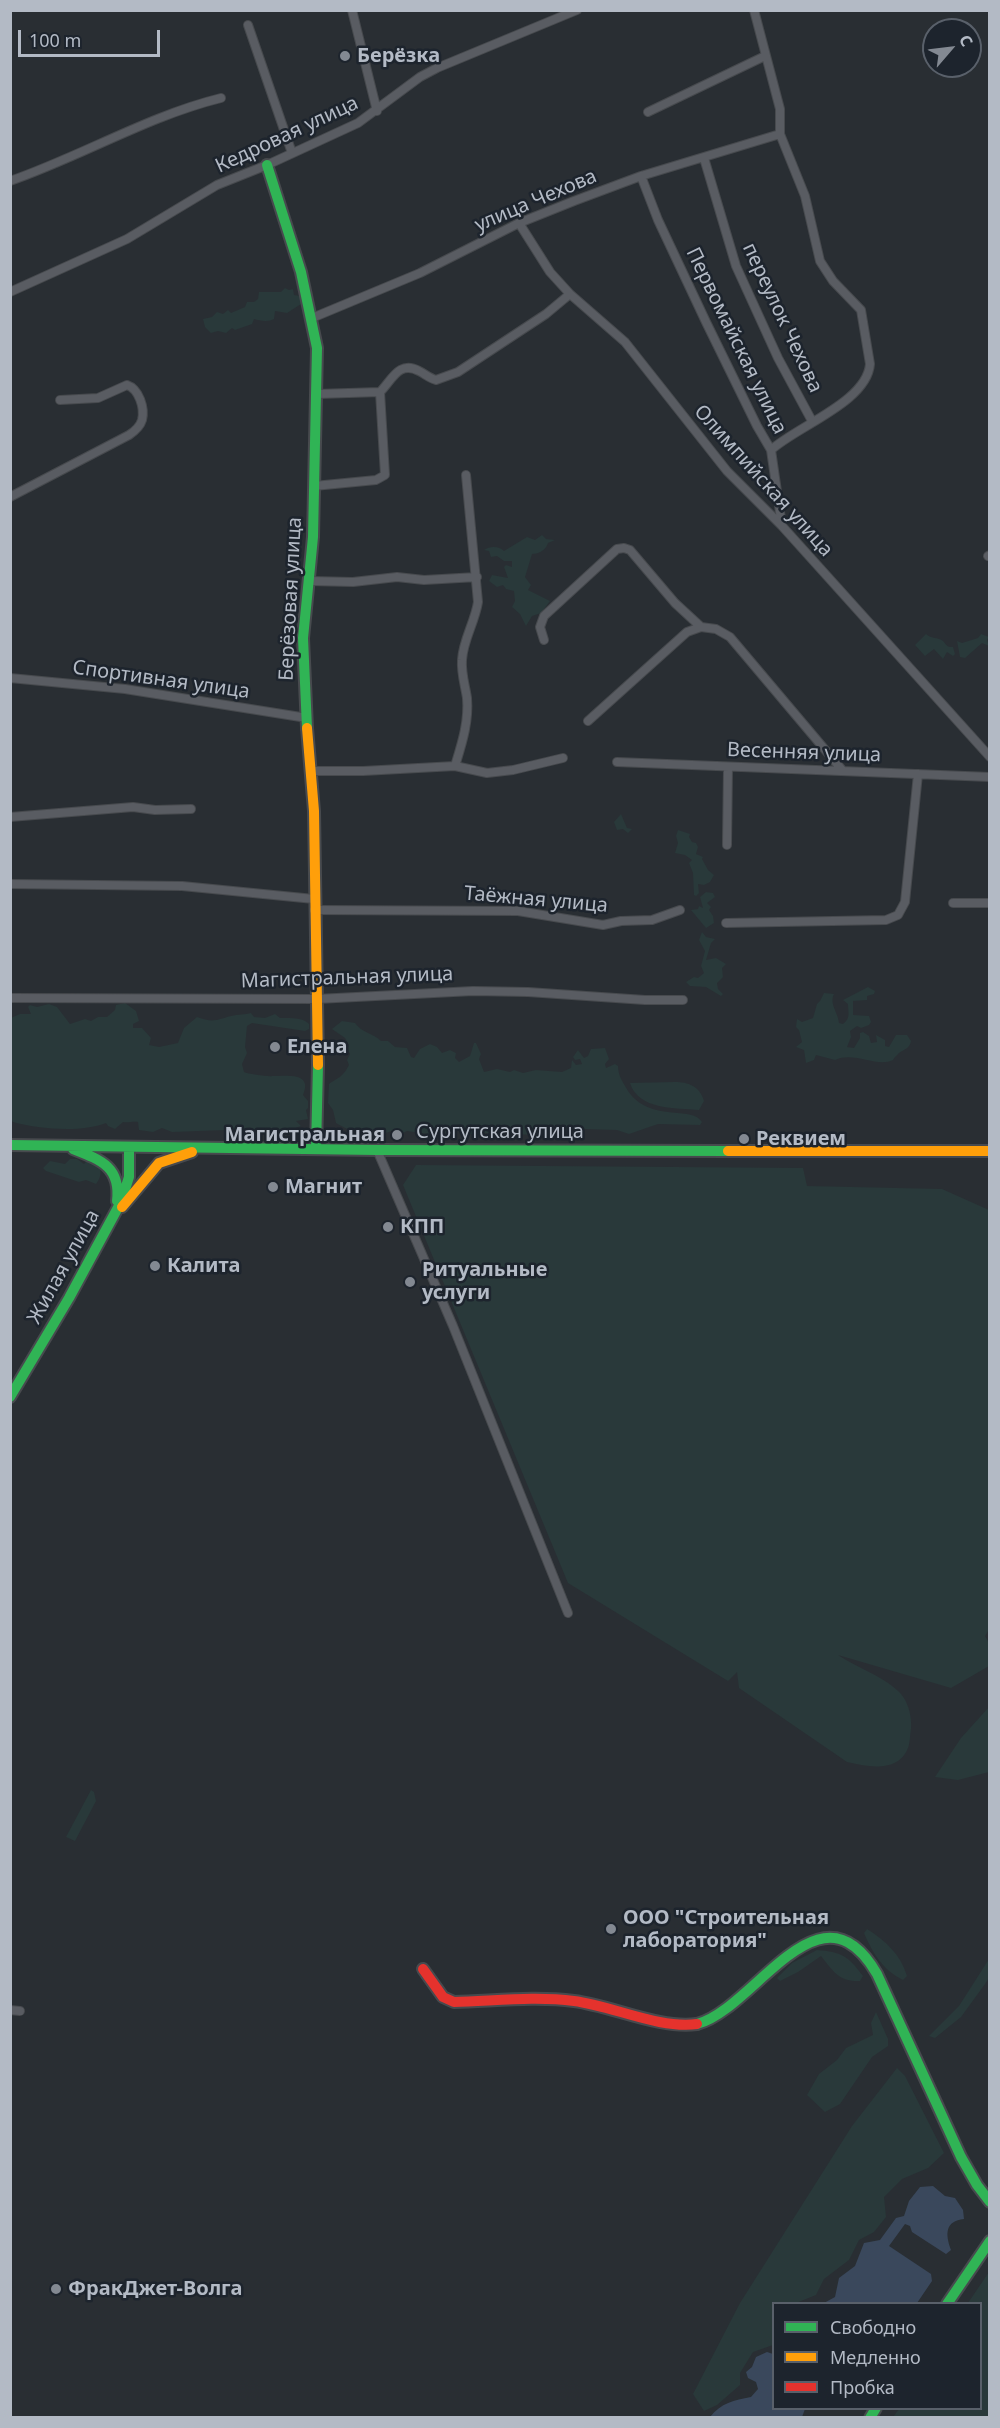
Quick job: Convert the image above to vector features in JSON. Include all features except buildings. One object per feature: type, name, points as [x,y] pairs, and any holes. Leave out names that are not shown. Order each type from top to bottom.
[{"type":"street","points":[[352,10],[377,111]]},
{"type":"street","name":"Кедровая улица","points":[[10,292],[101,252],[146,229],[217,185],[350,127],[377,111],[420,77],[436,68],[577,10]]},
{"type":"street","points":[[754,10],[780,109],[780,134],[805,196],[824,270],[858,305],[863,316],[870,364],[865,380],[847,399],[782,439],[771,450]]},
{"type":"street","points":[[248,26],[292,153]]},
{"type":"street","points":[[648,112],[765,56]]},
{"type":"street","points":[[10,181],[88,151],[177,111],[221,99]]},
{"type":"street","name":"улица Чехова","points":[[312,318],[420,273],[519,223],[641,176],[780,134]]},
{"type":"street","name":"переулок Чехова","points":[[704,158],[736,266],[778,358],[812,421]]},
{"type":"street","name":"Берёзовая улица","points":[[267,165],[293,244],[312,318],[316,348],[310,581],[303,638],[314,811],[317,999],[316,1149]]},
{"type":"street","name":"Первомайская улица","points":[[641,176],[658,220],[706,322],[771,450],[782,526]]},
{"type":"street","name":"Олимпийская улица","points":[[519,223],[550,272],[570,294],[625,342],[727,471],[782,526],[990,757]]},
{"type":"street","points":[[314,486],[376,480],[385,475],[380,392],[396,371],[410,367],[436,380],[458,372],[546,314],[570,294]]},
{"type":"street","points":[[10,497],[112,445],[129,435],[141,421],[139,398],[136,391],[127,385],[98,398],[60,400]]},
{"type":"street","points":[[316,394],[380,392]]},
{"type":"street","points":[[455,766],[465,732],[467,705],[462,660],[464,646],[476,617],[478,602],[466,475]]},
{"type":"street","points":[[544,640],[540,627],[544,616],[617,549],[624,548],[630,550],[675,603],[701,627]]},
{"type":"street","points":[[310,581],[353,582],[397,577],[424,580],[477,577]]},
{"type":"street","points":[[588,721],[687,632],[701,627],[716,629],[729,637],[843,771]]},
{"type":"street","name":"Спортивная улица","points":[[10,678],[125,689],[307,718]]},
{"type":"street","points":[[310,771],[363,771],[455,766],[488,773],[513,770],[563,758]]},
{"type":"street","name":"Весенняя улица","points":[[617,762],[990,777]]},
{"type":"street","points":[[727,846],[728,766]]},
{"type":"street","points":[[726,923],[886,920],[898,915],[905,902],[918,774]]},
{"type":"street","points":[[10,817],[123,807],[155,810],[191,809]]},
{"type":"street","name":"Таёжная улица","points":[[10,884],[182,886],[314,904],[518,911],[603,926],[621,921],[652,920],[680,910]]},
{"type":"street","points":[[953,903],[990,903]]},
{"type":"street","name":"Магистральная улица","points":[[10,998],[317,999],[473,991],[683,1000]]},
{"type":"street","name":"Сургутская улица","points":[[10,1145],[377,1150],[990,1151]]},
{"type":"street","points":[[63,1146],[96,1158],[113,1172],[119,1191],[114,1216]]},
{"type":"street","name":"Жилая улица","points":[[10,1397],[114,1216],[126,1190],[129,1176],[129,1148]]},
{"type":"street","points":[[114,1216],[159,1162],[204,1148]]},
{"type":"street","points":[[377,1150],[453,1326],[568,1612]]},
{"type":"street","points":[[423,1969],[443,1997],[454,2002],[571,2001],[672,2024],[689,2025],[715,2017],[736,2002],[799,1946],[817,1938],[827,1937],[839,1940],[858,1949],[872,1966],[915,2063],[968,2171],[990,2202]]},
{"type":"street","points":[[10,2010],[20,2012]]},
{"type":"street","points":[[948,2302],[990,2241]]},
{"type":"shaded area","points":[[285,288],[293,289],[294,295],[303,299],[301,304],[287,313],[275,311],[272,320],[254,319],[252,324],[235,330],[232,328],[226,333],[218,331],[211,333],[205,327],[203,319],[212,317],[217,312],[223,314],[228,310],[231,313],[245,307],[247,302],[254,302],[258,299],[259,292],[281,292]]},
{"type":"shaded area","points":[[542,535],[546,539],[555,540],[548,543],[541,552],[532,554],[525,577],[531,585],[528,590],[550,601],[541,613],[532,616],[526,626],[520,614],[512,607],[515,601],[514,591],[506,589],[503,585],[497,587],[489,581],[492,575],[508,578],[504,567],[506,565],[512,567],[512,561],[504,561],[497,556],[491,557],[489,551],[484,550],[494,547],[504,551],[527,537],[535,540]]},
{"type":"shaded area","points":[[926,634],[953,647],[955,654],[953,656],[947,652],[943,659],[934,649],[925,656],[915,645]]},
{"type":"shaded area","points":[[981,634],[989,637],[987,640],[989,646],[982,643],[965,658],[960,657],[957,641],[962,643],[978,638]]},
{"type":"shaded area","points":[[621,814],[627,828],[632,829],[628,833],[623,829],[617,830],[614,822]]},
{"type":"shaded area","points":[[678,830],[690,834],[692,842],[698,847],[696,854],[703,857],[708,870],[714,875],[710,882],[704,885],[698,884],[699,893],[696,896],[694,895],[693,873],[689,863],[692,860],[685,855],[675,853]]},
{"type":"shaded area","points":[[706,892],[713,893],[715,897],[707,903],[711,907],[709,910],[714,923],[706,928],[691,910],[698,909],[699,906],[703,908],[700,897]]},
{"type":"shaded area","points":[[702,932],[706,937],[715,939],[711,943],[706,960],[716,958],[726,964],[722,968],[723,977],[717,983],[718,989],[723,994],[721,996],[706,987],[690,986],[686,982],[704,973],[701,966],[705,951],[699,940]]},
{"type":"shaded area","points":[[868,987],[875,991],[874,994],[867,996],[867,1000],[853,1001],[853,1015],[869,1016],[871,1022],[869,1025],[861,1028],[857,1026],[850,1031],[851,1037],[847,1047],[854,1048],[860,1038],[860,1033],[863,1032],[869,1036],[871,1043],[877,1042],[876,1035],[885,1040],[885,1046],[889,1047],[896,1035],[907,1035],[911,1041],[908,1047],[893,1060],[887,1062],[850,1057],[835,1060],[816,1055],[814,1060],[806,1063],[804,1050],[796,1047],[802,1042],[796,1027],[797,1019],[802,1022],[813,1018],[817,1004],[824,993],[834,994],[833,1005],[839,1023],[843,1024],[849,1012],[848,1004],[843,1000]]},
{"type":"shaded area","points":[[125,1003],[136,1011],[139,1021],[133,1024],[133,1028],[142,1028],[151,1038],[149,1045],[159,1047],[178,1043],[184,1028],[197,1017],[214,1020],[251,1013],[254,1017],[265,1018],[275,1014],[280,1018],[303,1020],[309,1024],[309,1029],[305,1031],[252,1023],[247,1026],[245,1047],[247,1053],[242,1064],[246,1073],[291,1076],[302,1079],[305,1088],[303,1095],[308,1101],[306,1110],[308,1119],[296,1121],[301,1126],[285,1132],[253,1131],[250,1133],[226,1130],[172,1132],[162,1128],[153,1132],[139,1130],[138,1122],[123,1122],[115,1129],[106,1123],[84,1128],[60,1129],[13,1122],[10,1119],[11,1018],[20,1014],[31,1014],[28,1007],[30,1005],[37,1007],[49,1004],[57,1007],[70,1024],[85,1019],[91,1021],[98,1017],[107,1017],[115,1010],[116,1005]]},
{"type":"shaded area","points":[[342,1021],[355,1023],[364,1031],[381,1041],[388,1041],[395,1047],[407,1048],[411,1057],[414,1058],[420,1049],[430,1044],[442,1053],[450,1050],[456,1053],[455,1058],[459,1062],[470,1056],[474,1043],[476,1043],[481,1054],[479,1059],[484,1072],[497,1069],[523,1073],[536,1070],[562,1072],[571,1068],[572,1060],[576,1065],[582,1064],[580,1059],[575,1060],[573,1057],[578,1050],[584,1058],[588,1056],[591,1049],[605,1048],[609,1059],[605,1064],[606,1068],[615,1064],[618,1066],[623,1082],[637,1101],[658,1110],[689,1114],[702,1122],[700,1125],[658,1124],[629,1134],[617,1130],[584,1129],[575,1134],[554,1133],[546,1137],[483,1133],[475,1135],[452,1129],[442,1136],[407,1131],[403,1133],[395,1129],[373,1135],[357,1132],[336,1123],[333,1110],[328,1103],[329,1084],[342,1075],[349,1065],[347,1060],[350,1054],[347,1048],[349,1045],[345,1038],[332,1029]]},
{"type":"shaded area","points":[[630,1083],[689,1084],[700,1092],[704,1101],[699,1110],[669,1108],[649,1103],[634,1092]]},
{"type":"shaded area","points":[[70,1159],[77,1159],[84,1164],[87,1161],[96,1163],[101,1172],[96,1184],[86,1180],[79,1182],[43,1168],[50,1161],[65,1164]]},
{"type":"shaded area","points":[[416,1165],[803,1168],[807,1186],[942,1189],[989,1210],[990,1628],[985,1636],[989,1643],[989,1666],[951,1688],[838,1655],[888,1683],[901,1694],[906,1702],[911,1720],[910,1741],[903,1756],[897,1761],[882,1766],[847,1762],[739,1688],[737,1672],[728,1681],[568,1583],[403,1185]]},
{"type":"shaded area","points":[[989,1707],[989,1772],[958,1780],[935,1777],[961,1738]]},
{"type":"shaded area","points":[[91,1790],[94,1792],[96,1801],[75,1841],[66,1837]]},
{"type":"shaded area","points":[[867,1929],[897,1955],[907,1976],[903,1980],[884,1966],[875,1954],[864,1933]]},
{"type":"shaded area","points":[[817,1950],[844,1956],[863,1976],[860,1981],[847,1980],[842,1977],[833,1971],[821,1956],[780,1981],[777,1978],[792,1963]]},
{"type":"shaded area","points":[[989,1959],[989,1978],[961,2017],[935,2038],[929,2036],[959,2006]]},
{"type":"shaded area","points":[[876,2012],[888,2039],[888,2046],[872,2057],[840,2104],[825,2112],[807,2095],[819,2074],[837,2060],[846,2048],[873,2035],[871,2023]]},
{"type":"shaded area","points":[[897,2068],[905,2076],[944,2153],[928,2168],[902,2179],[884,2197],[886,2217],[874,2232],[859,2240],[849,2260],[824,2279],[816,2295],[798,2302],[772,2302],[772,2345],[753,2352],[740,2373],[740,2385],[717,2405],[704,2411],[693,2394],[740,2303],[852,2126]]},
{"type":"shaded area","points":[[989,2272],[989,2417],[893,2417],[898,2410],[982,2410],[982,2302],[969,2302]]},
{"type":"water","points":[[933,2186],[945,2196],[955,2198],[963,2210],[964,2219],[950,2225],[947,2234],[951,2250],[946,2254],[912,2232],[910,2226],[905,2224],[889,2246],[931,2274],[932,2281],[918,2302],[826,2302],[835,2297],[839,2278],[855,2266],[864,2243],[880,2240],[896,2218],[904,2216],[909,2201],[920,2187]]},
{"type":"water","points":[[767,2352],[772,2354],[772,2410],[805,2410],[802,2417],[710,2417],[728,2403],[751,2397],[758,2389],[756,2382],[748,2378],[746,2372],[752,2367],[756,2357]]},
{"type":"traffic: fast","points":[[267,165],[301,272],[317,348],[313,537],[303,638],[307,728]]},
{"type":"traffic: fast","points":[[316,1149],[318,1065]]},
{"type":"traffic: fast","points":[[10,1145],[377,1150],[728,1151]]},
{"type":"traffic: fast","points":[[10,1397],[69,1298],[121,1202],[129,1177],[129,1147]]},
{"type":"traffic: fast","points":[[73,1149],[107,1166],[116,1180],[117,1201]]},
{"type":"traffic: fast","points":[[697,2024],[719,2013],[787,1956],[810,1942],[833,1938],[855,1947],[877,1974],[961,2157],[990,2202]]},
{"type":"traffic: fast","points":[[948,2302],[990,2241]]},
{"type":"traffic: fast","points":[[870,2418],[875,2410]]},
{"type":"traffic: slow","points":[[307,728],[314,811],[318,1065]]},
{"type":"traffic: slow","points":[[728,1151],[990,1151]]},
{"type":"traffic: slow","points":[[122,1207],[159,1163],[192,1152]]},
{"type":"traffic: jam","points":[[423,1969],[443,1997],[454,2002],[529,1999],[574,2001],[667,2023],[697,2024]]},
{"type":"place","name":"Берёзка","points":[[345,56]]},
{"type":"place","name":"Елена","points":[[275,1047]]},
{"type":"place","name":"Магистральная","points":[[397,1135]]},
{"type":"place","name":"Реквием","points":[[744,1139]]},
{"type":"place","name":"Магнит","points":[[273,1187]]},
{"type":"place","name":"КПП","points":[[388,1227]]},
{"type":"place","name":"Калита","points":[[155,1266]]},
{"type":"place","name":"Ритуальные услуги","points":[[410,1282]]},
{"type":"place","name":"ООО \"Строительная лаборатория\"","points":[[611,1929]]},
{"type":"place","name":"ФракДжет-Волга","points":[[56,2289]]}]
